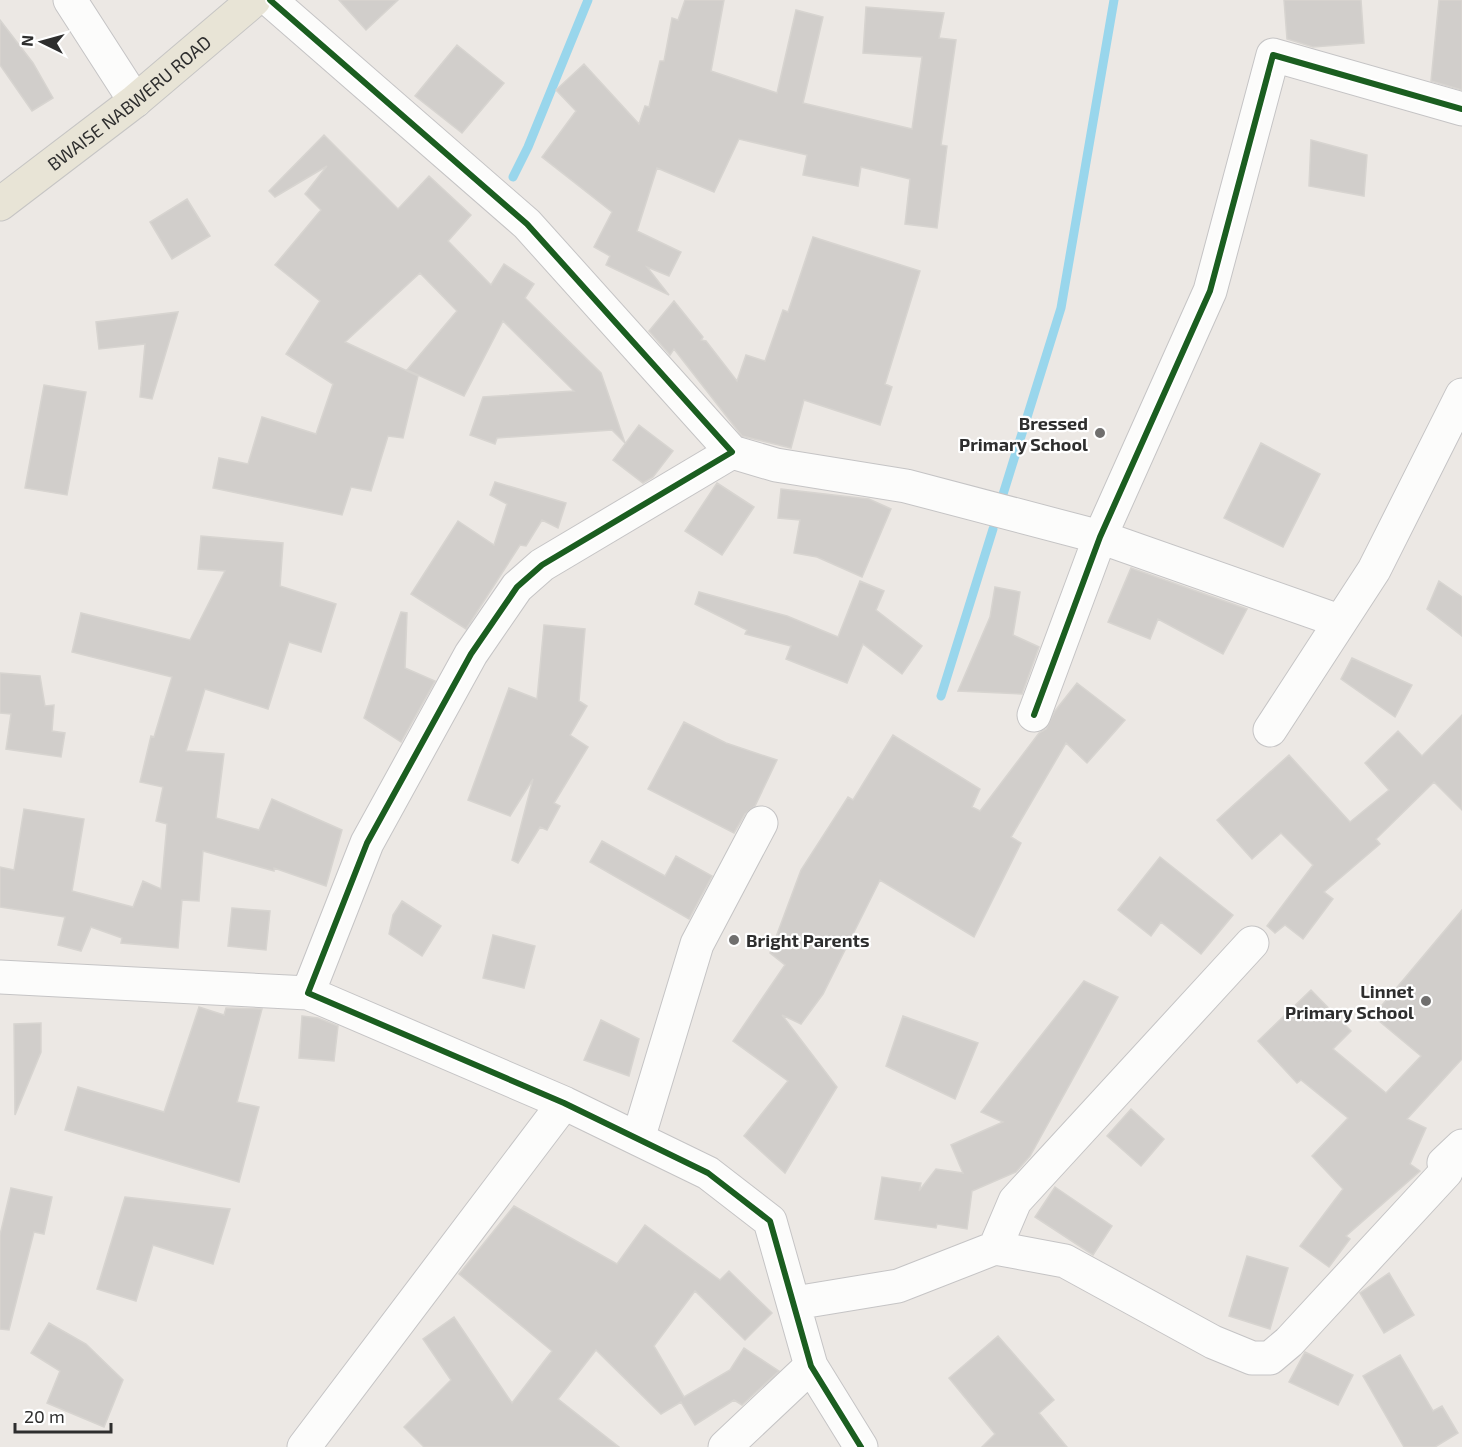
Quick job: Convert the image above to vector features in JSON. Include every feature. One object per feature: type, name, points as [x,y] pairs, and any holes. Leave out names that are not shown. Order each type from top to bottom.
[{"type":"main road","name":"BWAISE NABWERU ROAD","points":[[0,204],[135,101],[254,0]]},
{"type":"street","points":[[70,0],[135,101]]},
{"type":"street","points":[[270,0],[527,224],[732,452],[776,465],[906,486],[1100,537],[1339,621]]},
{"type":"street","points":[[1034,716],[1100,537],[1210,291],[1273,55],[1462,109]]},
{"type":"street","points":[[1270,730],[1374,570],[1462,394]]},
{"type":"street","points":[[308,993],[367,843],[471,654],[517,587],[542,565],[732,452]]},
{"type":"street","points":[[638,1139],[698,944],[760,823]]},
{"type":"street","points":[[995,1248],[1015,1201],[1252,943]]},
{"type":"street","points":[[0,977],[308,993],[564,1103],[708,1173],[770,1221],[811,1366],[861,1447]]},
{"type":"street","points":[[304,1447],[564,1103]]},
{"type":"street","points":[[795,1303],[898,1286],[995,1248],[1065,1261],[1213,1342],[1252,1358],[1270,1358],[1289,1342],[1446,1172],[1444,1163],[1462,1146]]},
{"type":"street","points":[[725,1447],[811,1366]]},
{"type":"building","points":[[339,0],[398,0],[366,30]]},
{"type":"building","points":[[685,0],[724,0],[711,71],[777,93],[796,10],[823,17],[803,103],[912,129],[922,57],[863,53],[866,7],[944,13],[939,38],[956,40],[941,145],[947,146],[937,228],[905,224],[910,179],[861,167],[858,186],[803,175],[807,155],[739,139],[714,192],[657,168],[637,231],[681,252],[669,276],[647,267],[669,295],[606,265],[610,256],[594,247],[612,212],[542,157],[576,111],[556,90],[584,64],[639,124],[645,106],[649,107],[660,61],[664,61],[672,18],[678,20]]},
{"type":"building","points":[[1284,0],[1361,0],[1364,43],[1313,47],[1287,39]]},
{"type":"building","points":[[1439,0],[1462,0],[1462,90],[1431,81]]},
{"type":"building","points":[[0,20],[33,63],[53,98],[32,111],[0,65]]},
{"type":"building","points":[[457,45],[504,83],[462,133],[415,96]]},
{"type":"building","points":[[324,135],[398,209],[429,176],[471,215],[448,241],[491,285],[504,264],[534,284],[525,298],[601,373],[625,443],[612,430],[497,438],[495,444],[470,435],[483,397],[574,391],[503,321],[464,396],[407,370],[457,311],[420,273],[345,342],[418,376],[403,438],[388,436],[371,491],[351,487],[342,515],[213,488],[219,458],[248,464],[262,417],[316,434],[333,384],[286,354],[320,301],[275,265],[321,210],[305,194],[327,166],[275,197],[269,191]]},
{"type":"building","points":[[1311,140],[1367,155],[1364,196],[1309,186]]},
{"type":"building","points":[[187,199],[210,236],[172,259],[150,222]]},
{"type":"building","points":[[813,237],[920,271],[885,384],[892,387],[880,425],[804,400],[791,448],[742,436],[674,349],[670,355],[649,331],[674,301],[703,337],[701,340],[706,341],[737,381],[746,355],[765,361],[783,310],[788,312]]},
{"type":"building","points":[[178,312],[152,399],[140,397],[145,344],[99,349],[96,322]]},
{"type":"building","points":[[44,385],[86,392],[67,495],[25,488]]},
{"type":"building","points":[[639,425],[673,451],[653,477],[643,483],[613,460]]},
{"type":"building","points":[[1261,443],[1320,474],[1283,547],[1224,518]]},
{"type":"building","points":[[495,482],[566,503],[558,528],[542,520],[526,546],[520,545],[466,629],[411,594],[458,521],[494,545],[507,504],[490,495]]},
{"type":"building","points":[[717,483],[754,507],[722,555],[685,531]]},
{"type":"building","points":[[781,489],[869,499],[891,509],[862,577],[817,557],[794,553],[800,520],[778,518]]},
{"type":"building","points":[[201,536],[283,543],[280,586],[336,604],[321,652],[289,642],[268,709],[205,689],[186,751],[224,754],[216,818],[259,830],[272,799],[342,830],[326,886],[274,868],[274,871],[203,851],[199,901],[182,900],[178,948],[121,943],[122,938],[91,927],[81,951],[58,945],[65,917],[0,907],[0,867],[14,870],[24,809],[84,819],[72,891],[133,907],[143,881],[161,889],[167,824],[156,821],[163,787],[140,782],[151,736],[154,737],[172,677],[72,652],[81,613],[190,640],[225,571],[198,569]]},
{"type":"building","points":[[1131,568],[1247,609],[1223,654],[1158,619],[1150,639],[1108,622]]},
{"type":"building","points":[[860,581],[884,591],[876,610],[922,646],[902,674],[863,644],[847,683],[786,659],[791,646],[745,634],[747,630],[695,604],[699,592],[787,616],[838,637]]},
{"type":"building","points":[[1439,581],[1462,597],[1462,636],[1427,609]]},
{"type":"building","points":[[995,587],[1020,592],[1013,635],[1039,647],[1022,694],[958,691],[990,617]]},
{"type":"building","points":[[401,612],[407,613],[405,668],[435,681],[401,742],[364,718]]},
{"type":"building","points":[[544,625],[585,629],[579,701],[587,706],[570,735],[588,747],[554,803],[560,806],[547,830],[540,827],[518,863],[512,860],[533,779],[510,816],[468,800],[509,688],[537,699]]},
{"type":"building","points":[[1352,658],[1412,685],[1395,717],[1341,679]]},
{"type":"building","points":[[0,673],[40,676],[45,706],[54,705],[52,731],[65,733],[61,757],[6,749],[11,714],[0,713]]},
{"type":"building","points":[[1077,683],[1125,720],[1087,763],[1066,743],[1011,837],[1021,843],[974,937],[880,880],[823,994],[801,1024],[782,1015],[837,1087],[785,1173],[744,1136],[788,1081],[733,1041],[785,965],[770,953],[801,870],[848,797],[853,800],[893,735],[980,789],[972,807],[980,811],[1039,733],[1046,729],[1055,711]]},
{"type":"building","points":[[1462,715],[1462,810],[1434,782],[1376,839],[1380,844],[1324,892],[1333,899],[1303,939],[1285,925],[1275,933],[1267,926],[1313,865],[1281,833],[1252,859],[1217,820],[1289,755],[1350,822],[1389,790],[1365,763],[1398,731],[1422,756]]},
{"type":"building","points":[[684,722],[726,743],[777,760],[755,806],[745,814],[734,833],[648,789]]},
{"type":"building","points":[[602,841],[665,876],[676,856],[712,876],[689,919],[590,862]]},
{"type":"building","points":[[1160,857],[1233,915],[1201,954],[1161,922],[1151,936],[1118,910]]},
{"type":"building","points":[[402,901],[441,926],[422,956],[389,934],[393,915]]},
{"type":"building","points":[[232,908],[270,911],[266,950],[228,946]]},
{"type":"building","points":[[1462,910],[1462,1059],[1407,1119],[1426,1128],[1410,1164],[1420,1171],[1346,1236],[1350,1239],[1329,1267],[1300,1246],[1343,1189],[1312,1156],[1348,1118],[1301,1080],[1297,1083],[1258,1041],[1311,990],[1351,1031],[1333,1049],[1386,1093],[1421,1056],[1373,1016]]},
{"type":"building","points":[[493,935],[535,946],[524,988],[483,978]]},
{"type":"building","points":[[1084,981],[1118,997],[1030,1156],[1016,1172],[972,1191],[967,1229],[937,1224],[936,1228],[875,1219],[882,1177],[921,1183],[919,1191],[936,1169],[963,1173],[951,1145],[1003,1122],[981,1112]]},
{"type":"building","points":[[199,1007],[224,1015],[226,1008],[262,1009],[237,1102],[259,1107],[239,1182],[65,1130],[78,1087],[164,1112]]},
{"type":"building","points":[[302,1016],[318,1018],[338,1026],[334,1061],[299,1058]]},
{"type":"building","points":[[903,1016],[978,1043],[955,1099],[886,1066]]},
{"type":"building","points":[[601,1020],[639,1039],[629,1076],[584,1060]]},
{"type":"building","points":[[41,1023],[41,1052],[15,1115],[14,1024]]},
{"type":"building","points":[[1131,1109],[1164,1139],[1141,1166],[1107,1136]]},
{"type":"building","points":[[1055,1187],[1112,1226],[1093,1255],[1035,1217]]},
{"type":"building","points":[[11,1188],[52,1197],[44,1234],[34,1232],[9,1330],[0,1329],[0,1235]]},
{"type":"building","points":[[125,1197],[230,1209],[213,1264],[153,1245],[136,1301],[97,1289]]},
{"type":"building","points":[[514,1206],[617,1264],[645,1225],[720,1280],[729,1271],[772,1313],[745,1340],[695,1291],[654,1346],[684,1397],[730,1370],[744,1348],[779,1371],[742,1405],[734,1400],[695,1425],[681,1402],[661,1414],[596,1350],[558,1399],[619,1447],[424,1447],[404,1427],[451,1380],[423,1339],[454,1317],[512,1403],[552,1351],[459,1274]]},
{"type":"building","points":[[1247,1256],[1288,1268],[1270,1329],[1229,1316]]},
{"type":"building","points":[[1389,1273],[1414,1315],[1384,1333],[1360,1293]]},
{"type":"building","points":[[49,1323],[86,1344],[123,1380],[104,1427],[47,1403],[60,1371],[31,1353]]},
{"type":"building","points":[[998,1336],[1054,1400],[1039,1413],[1067,1447],[982,1447],[995,1434],[949,1378]]},
{"type":"building","points":[[1305,1352],[1353,1375],[1338,1405],[1289,1382]]},
{"type":"building","points":[[1400,1355],[1433,1411],[1442,1406],[1458,1433],[1435,1447],[1404,1447],[1363,1376]]},
{"type":"waterway","points":[[513,177],[528,147],[588,0]]},
{"type":"waterway","points":[[1000,504],[1061,308],[1114,0]]},
{"type":"waterway","points":[[941,696],[993,529]]},
{"type":"cycle path","points":[[270,0],[527,224],[732,452],[542,565],[517,587],[471,654],[367,843],[308,993],[564,1103],[708,1173],[770,1221],[811,1366],[861,1447]]},
{"type":"cycle path","points":[[1034,715],[1100,537],[1210,291],[1273,55],[1462,109]]},
{"type":"place","name":"Bressed Primary School","points":[[1100,433]]},
{"type":"place","name":"Bright Parents","points":[[734,940]]},
{"type":"place","name":"Linnet Primary School","points":[[1426,1001]]}]
